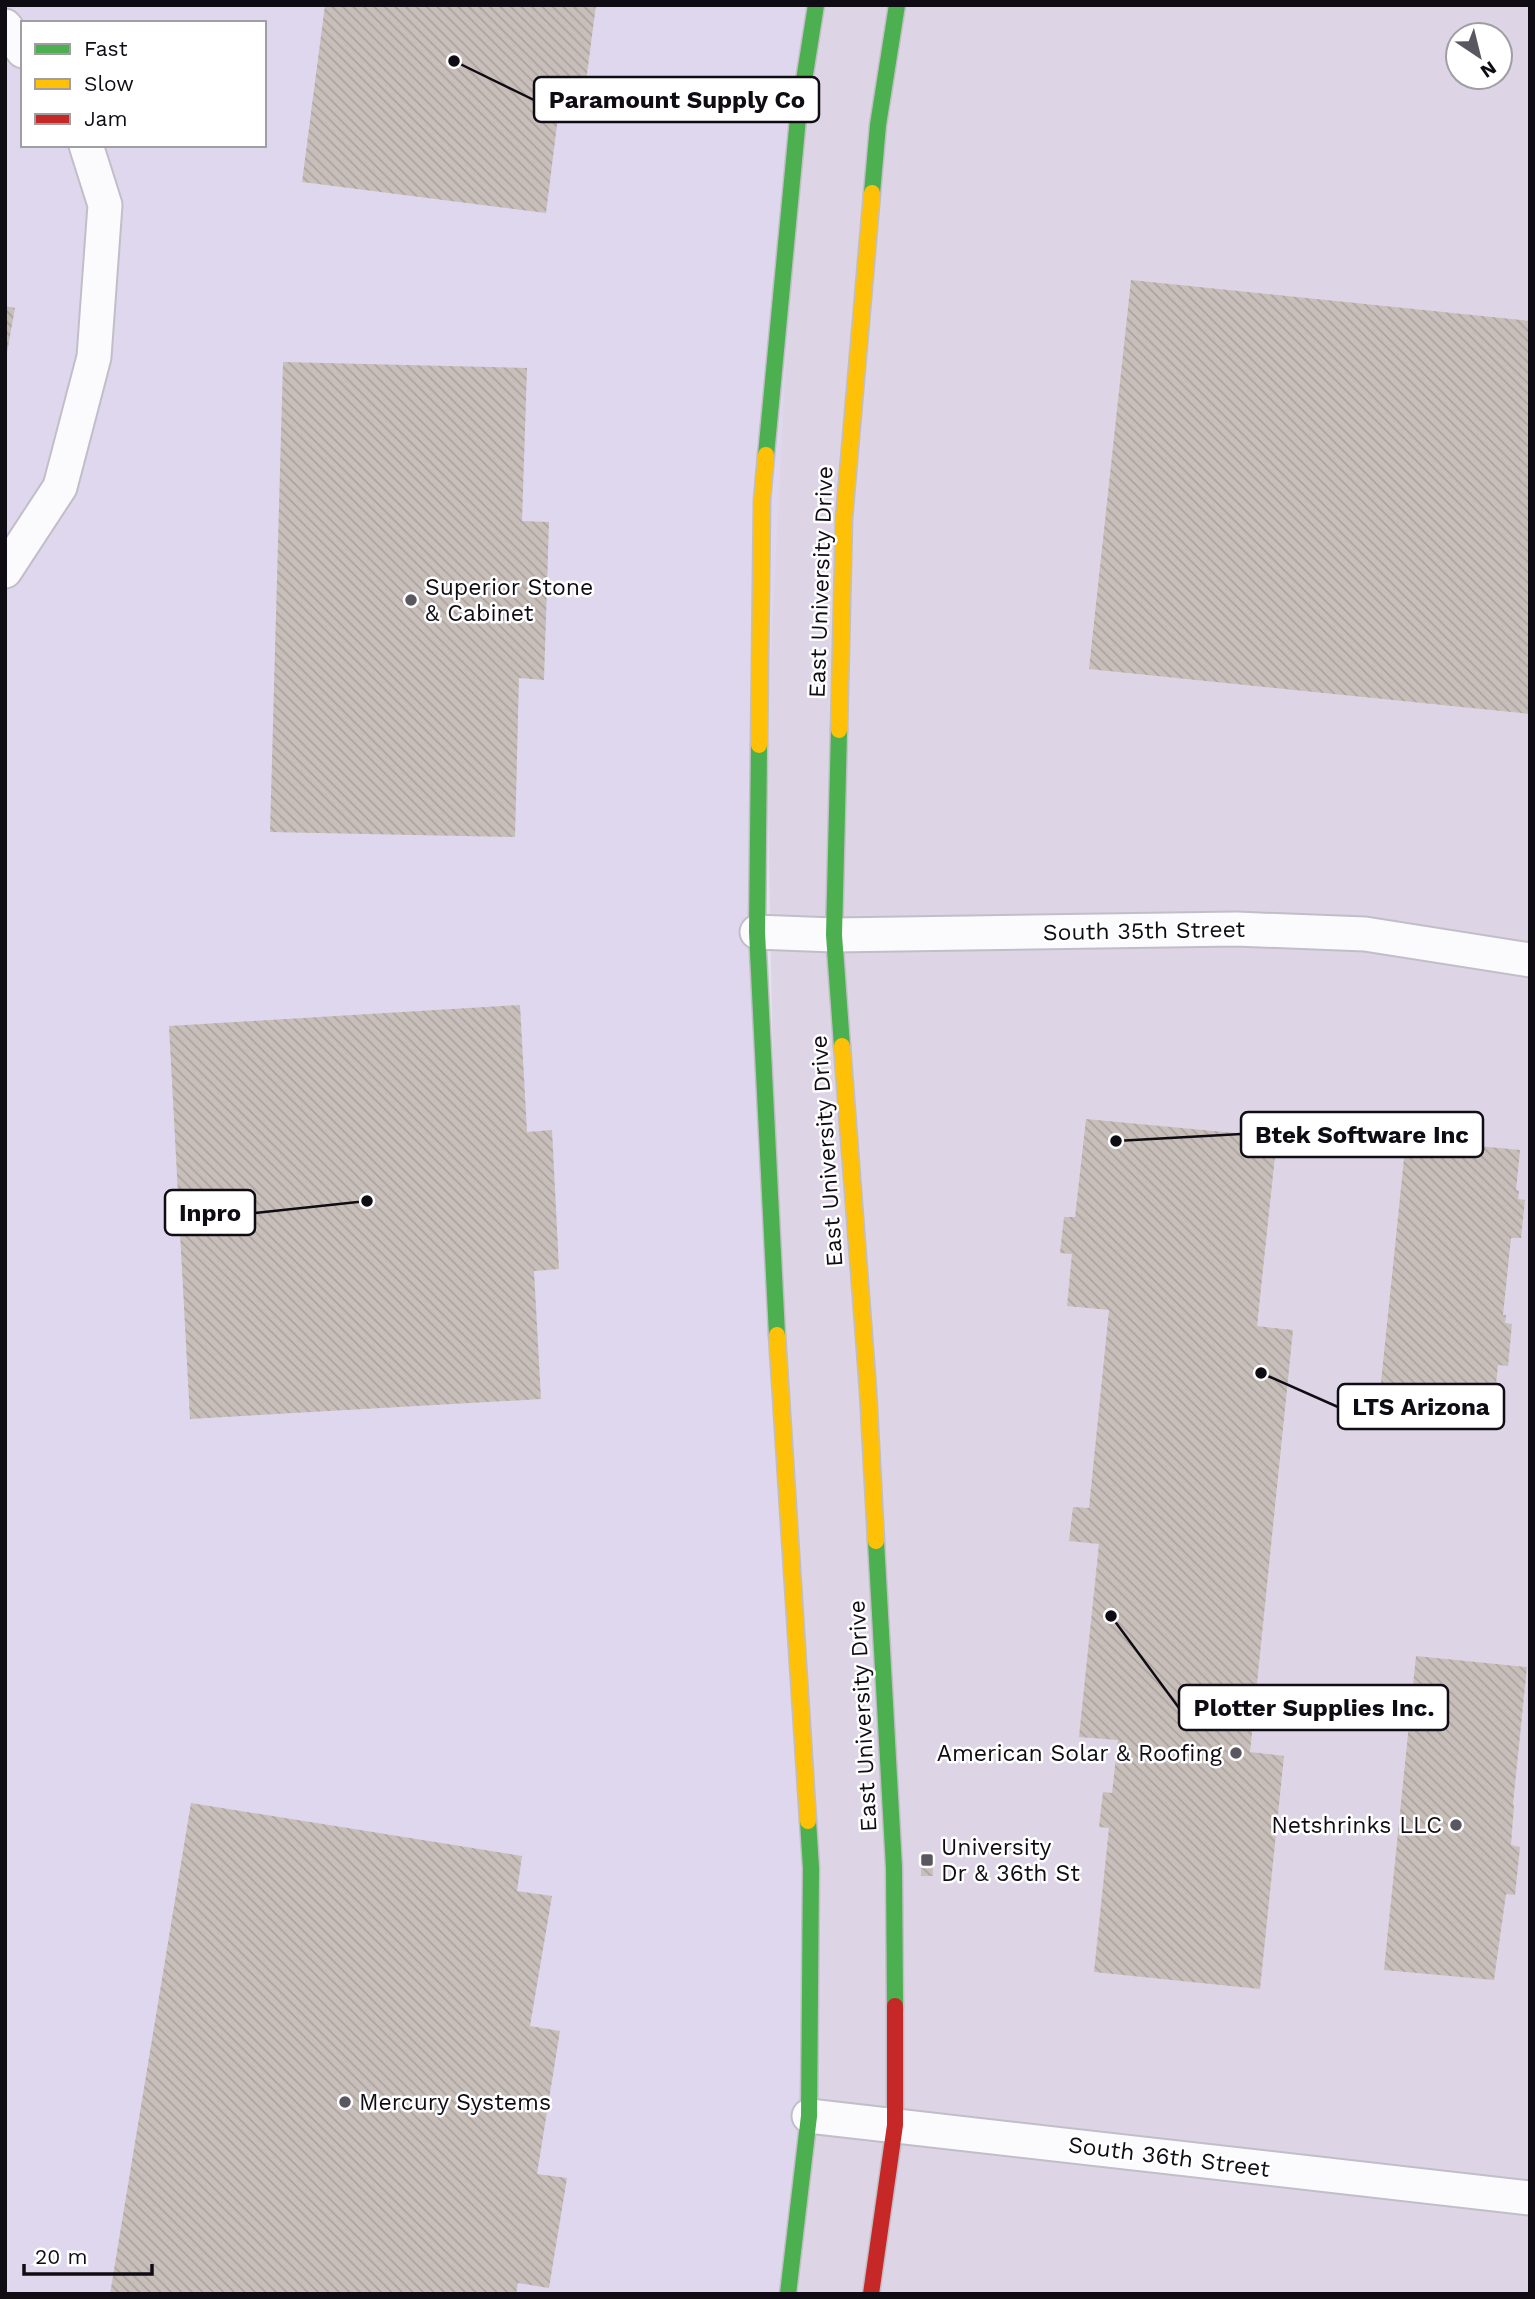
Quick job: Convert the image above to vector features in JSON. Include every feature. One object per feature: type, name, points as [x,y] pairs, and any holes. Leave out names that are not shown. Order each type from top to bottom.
[{"type":"main road","points":[[788,2294],[809,2116],[811,1868],[779,1379],[757,932],[762,499],[798,118],[816,5]]},
{"type":"main road","name":"East University Drive","points":[[871,2294],[895,2125],[894,1868],[868,1390],[834,935],[844,518],[878,125],[897,5]]},
{"type":"street","points":[[5,26],[21,48]]},
{"type":"street","points":[[5,570],[60,488],[94,357],[104,205],[87,147]]},
{"type":"street","name":"South 35th Street","points":[[757,932],[834,935],[1236,929],[1365,934],[1530,960]]},
{"type":"street","name":"South 36th Street","points":[[809,2116],[1530,2198]]},
{"type":"shaded area","points":[[5,5],[816,5],[798,118],[757,932],[811,1868],[788,2294],[5,2294]]},
{"type":"shaded area","points":[[816,5],[1530,5],[1530,2294],[788,2294],[779,1379],[762,500]]},
{"type":"building","points":[[325,5],[596,5],[581,120],[558,117],[546,213],[302,182]]},
{"type":"building","points":[[1131,280],[1530,321],[1530,714],[1089,669]]},
{"type":"building","points":[[5,306],[15,308],[7,353],[5,353]]},
{"type":"building","name":"Superior Stone & Cabinet","points":[[283,362],[527,368],[522,521],[549,522],[544,680],[519,678],[515,837],[270,832]]},
{"type":"building","points":[[520,1005],[527,1132],[552,1130],[559,1269],[534,1271],[541,1399],[190,1419],[169,1026]]},
{"type":"building","points":[[1086,1119],[1277,1137],[1257,1326],[1293,1330],[1250,1752],[1284,1756],[1260,1989],[1094,1972],[1109,1828],[1099,1827],[1103,1792],[1112,1793],[1118,1740],[1079,1737],[1099,1544],[1069,1541],[1073,1507],[1089,1508],[1109,1310],[1067,1306],[1072,1254],[1060,1253],[1064,1217],[1075,1217]]},
{"type":"building","points":[[1406,1139],[1520,1150],[1516,1190],[1519,1191],[1518,1199],[1525,1200],[1521,1238],[1511,1238],[1503,1315],[1506,1315],[1505,1323],[1512,1324],[1508,1366],[1498,1365],[1493,1413],[1379,1402]]},
{"type":"building","name":"Netshrinks LLC","points":[[1416,1656],[1527,1667],[1513,1804],[1511,1845],[1520,1847],[1515,1895],[1506,1894],[1494,1980],[1384,1970]]},
{"type":"building","name":"Mercury Systems","points":[[191,1803],[522,1856],[517,1891],[552,1896],[530,2026],[560,2031],[537,2174],[567,2178],[549,2288],[518,2283],[516,2294],[110,2294]]},
{"type":"building","points":[[932,1851],[933,1876],[921,1876],[921,1858]]},
{"type":"traffic: fast","points":[[766,455],[798,118],[816,5]]},
{"type":"traffic: fast","points":[[872,193],[878,125],[897,5]]},
{"type":"traffic: fast","points":[[839,730],[834,935],[842,1046]]},
{"type":"traffic: fast","points":[[759,745],[757,932],[777,1335]]},
{"type":"traffic: fast","points":[[876,1541],[894,1868],[895,2006]]},
{"type":"traffic: fast","points":[[788,2294],[809,2116],[811,1868],[808,1821]]},
{"type":"traffic: slow","points":[[839,730],[844,518],[872,193]]},
{"type":"traffic: slow","points":[[759,745],[762,500],[766,455]]},
{"type":"traffic: slow","points":[[842,1046],[868,1390],[876,1541]]},
{"type":"traffic: slow","points":[[777,1335],[808,1821]]},
{"type":"traffic: jam","points":[[871,2294],[895,2125],[895,2006]]},
{"type":"place","name":"Paramount Supply Co","points":[[454,61]]},
{"type":"place","name":"Superior Stone & Cabinet","points":[[411,600]]},
{"type":"place","name":"Btek Software Inc","points":[[1116,1141]]},
{"type":"place","name":"Inpro","points":[[367,1201]]},
{"type":"place","name":"LTS Arizona","points":[[1261,1373]]},
{"type":"place","name":"Plotter Supplies Inc.","points":[[1111,1616]]},
{"type":"place","name":"American Solar & Roofing","points":[[1236,1753]]},
{"type":"place","name":"Netshrinks LLC","points":[[1456,1825]]},
{"type":"place","name":"University Dr & 36th St","points":[[927,1860]]},
{"type":"place","name":"Mercury Systems","points":[[345,2102]]}]
